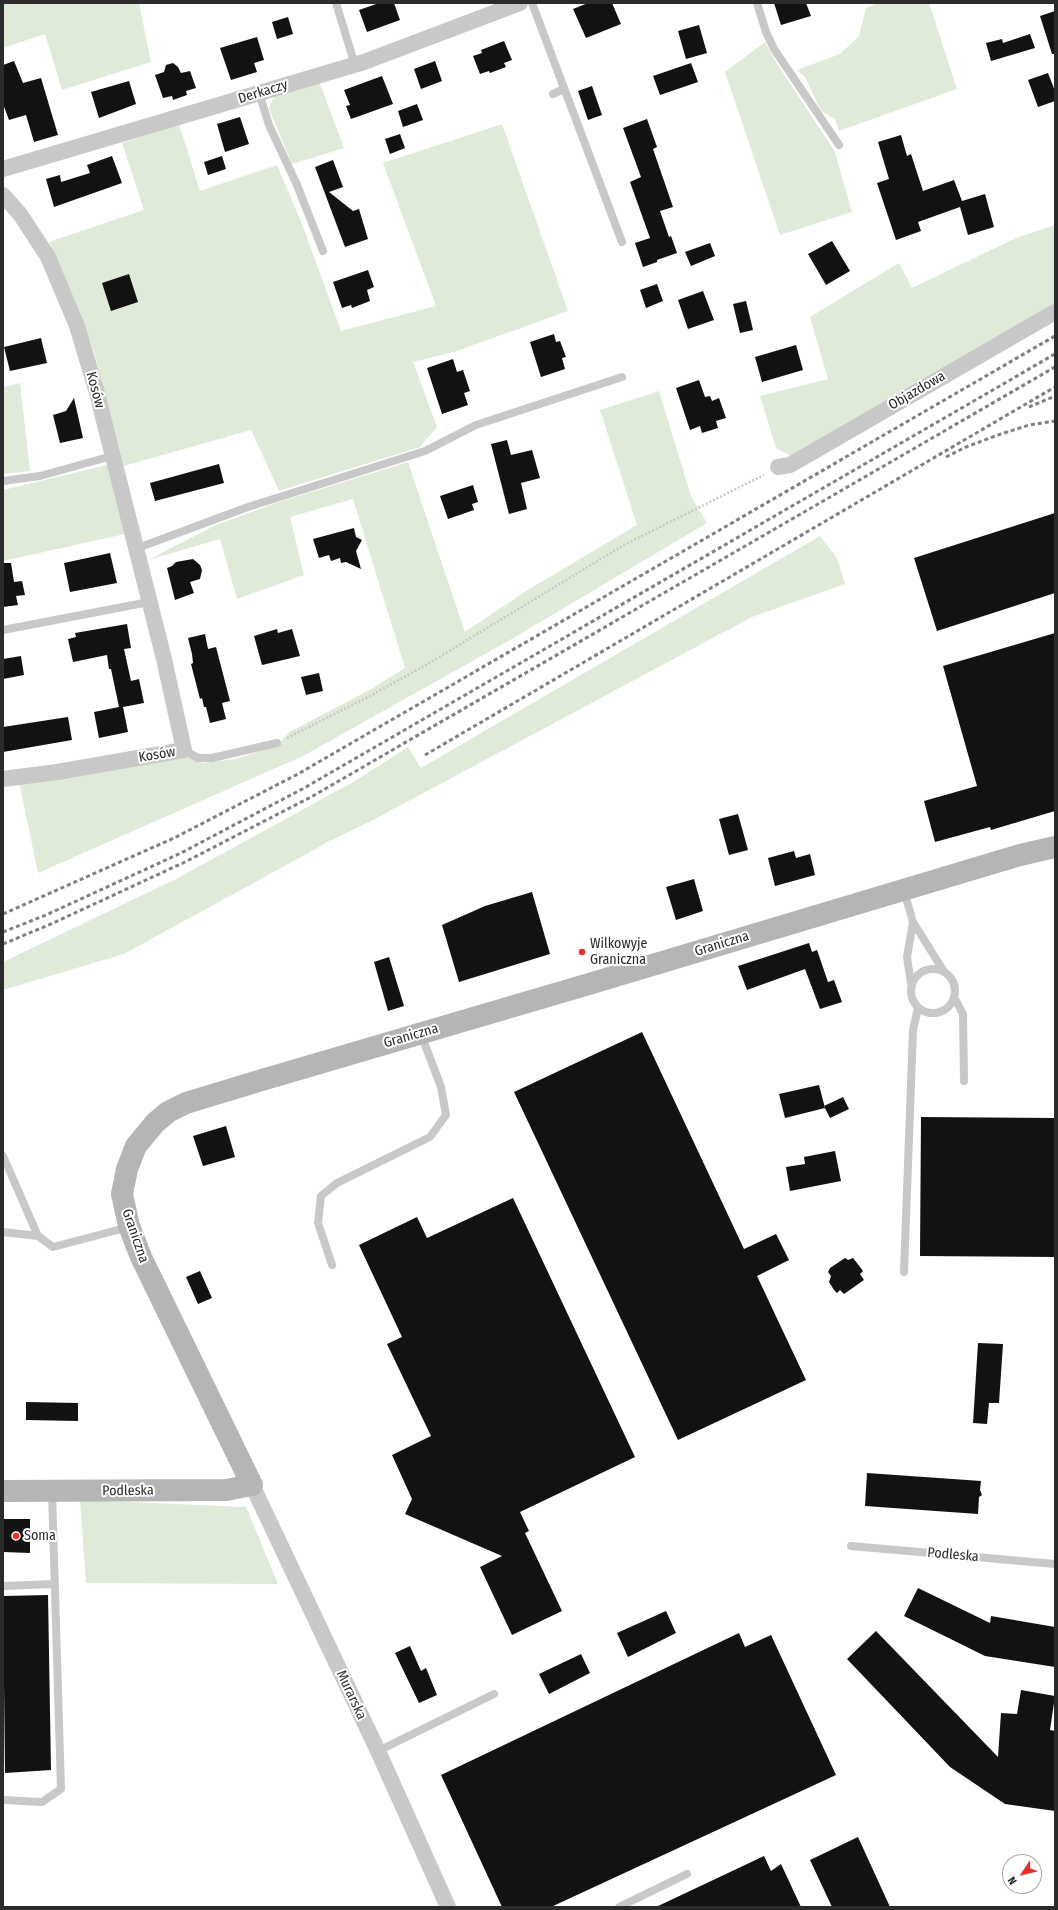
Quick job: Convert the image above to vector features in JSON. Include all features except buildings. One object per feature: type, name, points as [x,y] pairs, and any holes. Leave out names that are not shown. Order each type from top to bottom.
[{"type":"street","name":"Derkaczy","points":[[3,169],[356,65],[520,3]]},
{"type":"street","name":"Kosów","points":[[3,195],[20,214],[48,257],[80,334],[164,659],[184,750],[57,772],[3,779]]},
{"type":"street","name":"Objazdowa","points":[[778,467],[790,464],[1055,312]]},
{"type":"street","name":"Graniczna","points":[[252,1485],[141,1257],[129,1226],[122,1194],[127,1169],[136,1146],[155,1123],[168,1112],[193,1101],[420,1033],[1020,855],[1055,847]]},
{"type":"street","name":"Podleska","points":[[3,1491],[226,1490],[252,1485]]},
{"type":"street","name":"Murarska","points":[[252,1485],[378,1751],[448,1907]]},
{"type":"lane","points":[[336,3],[356,65]]},
{"type":"lane","points":[[532,3],[622,242]]},
{"type":"lane","points":[[757,3],[766,32],[774,49],[839,145]]},
{"type":"lane","points":[[553,94],[564,89]]},
{"type":"lane","points":[[259,93],[269,125],[297,185],[323,251]]},
{"type":"lane","points":[[135,549],[248,507],[425,451],[476,425],[622,377]]},
{"type":"lane","points":[[3,481],[40,476],[112,456]]},
{"type":"lane","points":[[3,630],[149,602]]},
{"type":"lane","points":[[184,750],[198,758],[212,758],[277,743]]},
{"type":"lane","points":[[904,890],[913,922],[943,970],[949,975],[955,989],[951,1004],[938,1013],[924,1012],[918,1008],[911,996],[911,983],[907,957],[913,922]]},
{"type":"lane","points":[[911,983],[920,972],[928,968],[943,970]]},
{"type":"lane","points":[[954,997],[964,1014],[964,1082]]},
{"type":"lane","points":[[904,1272],[913,1030],[918,1008]]},
{"type":"lane","points":[[332,1265],[318,1222],[321,1196],[336,1183],[430,1137],[446,1115],[441,1087],[420,1033]]},
{"type":"lane","points":[[3,1156],[38,1236]]},
{"type":"lane","points":[[3,1232],[38,1236],[53,1247],[129,1226]]},
{"type":"lane","points":[[3,1800],[42,1802],[61,1790],[52,1491]]},
{"type":"lane","name":"Podleska","points":[[851,1546],[1055,1564]]},
{"type":"lane","points":[[3,1586],[55,1584]]},
{"type":"lane","points":[[378,1751],[494,1694]]},
{"type":"lane","points":[[619,1907],[688,1874]]},
{"type":"path","points":[[277,743],[377,692],[624,545],[696,510],[778,467]]},
{"type":"green space","points":[[3,3],[139,3],[151,62],[62,90],[45,34],[3,48]]},
{"type":"green space","points":[[878,3],[929,3],[957,89],[839,131],[835,119],[821,111],[805,77],[797,70],[840,54],[859,36],[866,8]]},
{"type":"green space","points":[[765,42],[774,59],[835,152],[852,212],[780,235],[725,72]]},
{"type":"green space","points":[[319,81],[344,148],[292,164],[269,109],[272,100],[278,94]]},
{"type":"green space","points":[[179,124],[200,191],[277,165],[302,224],[341,331],[436,306],[383,163],[502,124],[568,311],[454,352],[413,362],[437,427],[420,447],[279,491],[251,430],[124,466],[94,352],[76,303],[49,242],[144,210],[122,143]]},
{"type":"green space","points":[[1055,225],[1055,304],[791,456],[776,448],[760,396],[828,379],[810,317],[899,263],[912,288],[1016,238]]},
{"type":"green space","points":[[20,383],[30,471],[3,474],[3,387]]},
{"type":"green space","points":[[659,391],[691,496],[707,523],[510,640],[303,756],[38,873],[19,782],[183,755],[203,763],[235,759],[277,746],[288,733],[371,689],[405,668],[353,499],[290,517],[304,575],[237,599],[220,539],[148,560],[216,525],[276,503],[408,462],[465,632],[526,591],[637,525],[600,410]]},
{"type":"green space","points":[[107,465],[125,534],[3,561],[3,490]]},
{"type":"green space","points":[[820,536],[837,558],[845,584],[752,617],[375,819],[330,841],[124,954],[3,990],[3,962],[178,878],[355,781],[408,747],[421,768]]},
{"type":"green space","points":[[80,1500],[246,1507],[278,1584],[86,1583]]},
{"type":"railway","points":[[3,914],[174,838],[298,774],[1055,336]]},
{"type":"railway","points":[[3,932],[46,915],[181,853],[306,787],[1055,354]]},
{"type":"railway","points":[[3,944],[51,924],[185,862],[311,797],[1055,367]]},
{"type":"railway","points":[[425,755],[1055,387]]},
{"type":"railway","points":[[1029,407],[1055,396]]},
{"type":"railway","points":[[946,457],[966,447],[998,435],[1029,425],[1055,421]]},
{"type":"place","name":"Wilkowyje Graniczna","points":[[582,952]]},
{"type":"place","name":"Soma","points":[[16,1536]]}]
